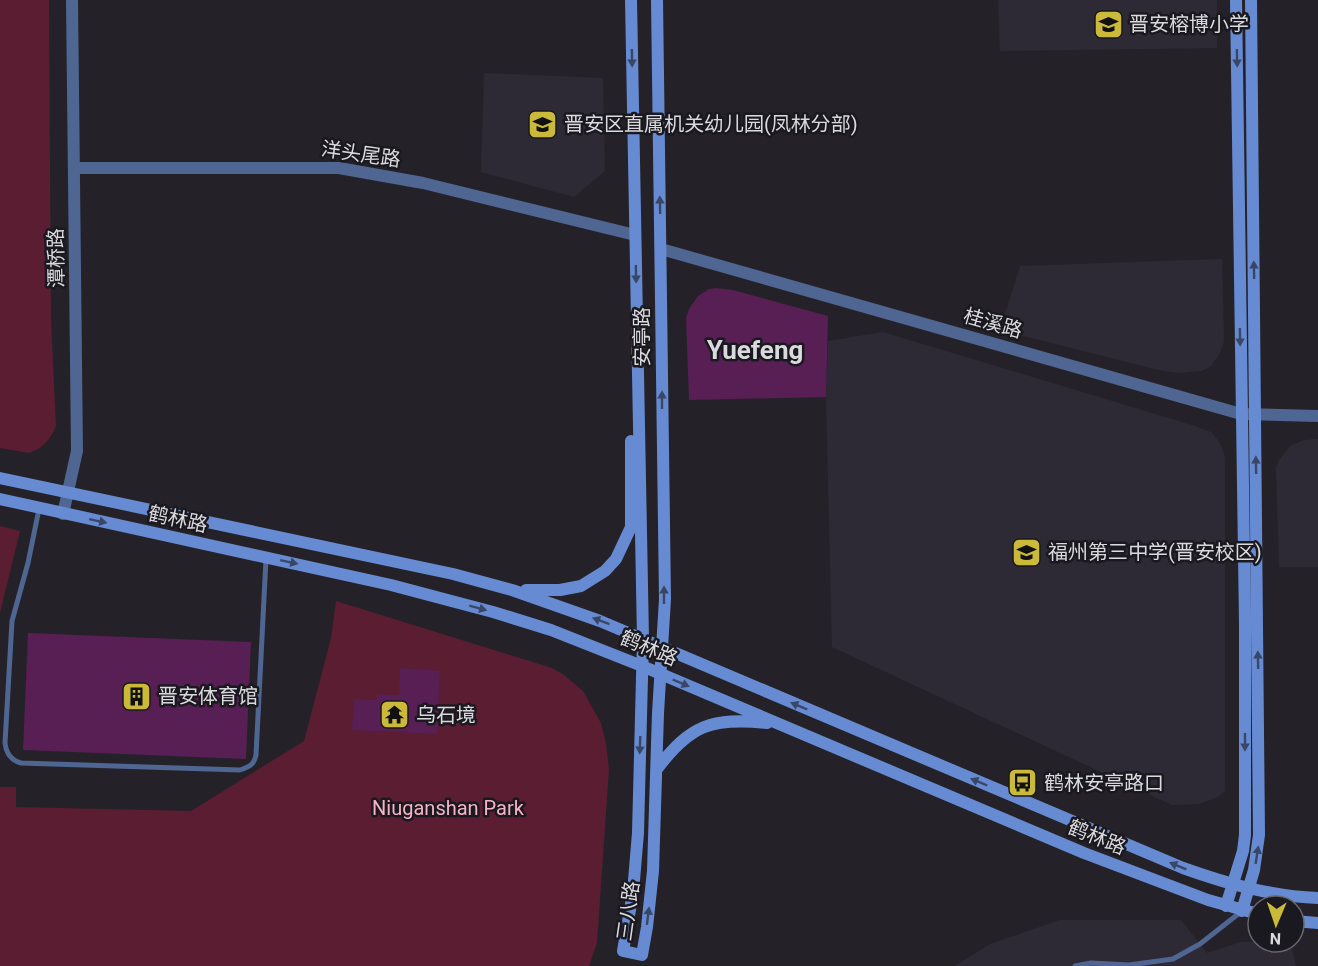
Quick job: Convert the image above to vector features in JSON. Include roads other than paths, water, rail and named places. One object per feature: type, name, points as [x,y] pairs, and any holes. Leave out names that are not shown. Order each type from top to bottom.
[{"type":"main road","name":"安亭路","points":[[631,0],[642,666]]},
{"type":"main road","name":"安亭路","points":[[657,0],[665,599],[661,674]]},
{"type":"main road","points":[[1226,906],[1243,850],[1245,835],[1245,624],[1236,0]]},
{"type":"main road","points":[[1242,911],[1258,851],[1259,835],[1251,0]]},
{"type":"main road","points":[[512,591],[548,591],[582,586],[605,571],[616,559],[631,527],[631,424],[638,401]]},
{"type":"main road","name":"鹤林路","points":[[0,478],[453,574],[512,591],[600,621],[1183,868],[1248,889],[1284,896],[1318,898]]},
{"type":"main road","name":"鹤林路","points":[[0,499],[391,585],[551,630],[642,666],[1084,854],[1246,912]]},
{"type":"main road","name":"三八路","points":[[642,666],[638,833],[633,892],[622,951],[642,955],[654,871],[661,674]]},
{"type":"main road","points":[[657,769],[681,740],[710,725],[740,722],[780,725]]},
{"type":"street","name":"潭桥路","points":[[63,514],[77,452],[72,0]]},
{"type":"street","name":"洋头尾路","points":[[75,168],[339,168],[423,183],[635,235]]},
{"type":"street","name":"桂溪路","points":[[661,249],[1241,414],[1318,416]]},
{"type":"lane","points":[[39,508],[28,563],[12,621],[5,743],[10,758],[21,763],[240,770],[251,766],[256,755],[266,557]]},
{"type":"lane","points":[[1075,966],[1091,963],[1129,965],[1173,959],[1200,945],[1242,911]]},
{"type":"place","name":"晋安榕博小学","points":[[1108,24]]},
{"type":"place","name":"晋安区直属机关幼儿园(凤林分部)","points":[[543,124]]},
{"type":"place","name":"福州第三中学(晋安校区)","points":[[1027,552]]},
{"type":"place","name":"晋安体育馆","points":[[137,696]]},
{"type":"place","name":"乌石境","points":[[395,715]]},
{"type":"place","name":"鹤林安亭路口","points":[[1023,783]]},
{"type":"district","name":"Yuefeng","points":[[755,350]]},
{"type":"park label","name":"Niuganshan Park","points":[[448,808]]}]
